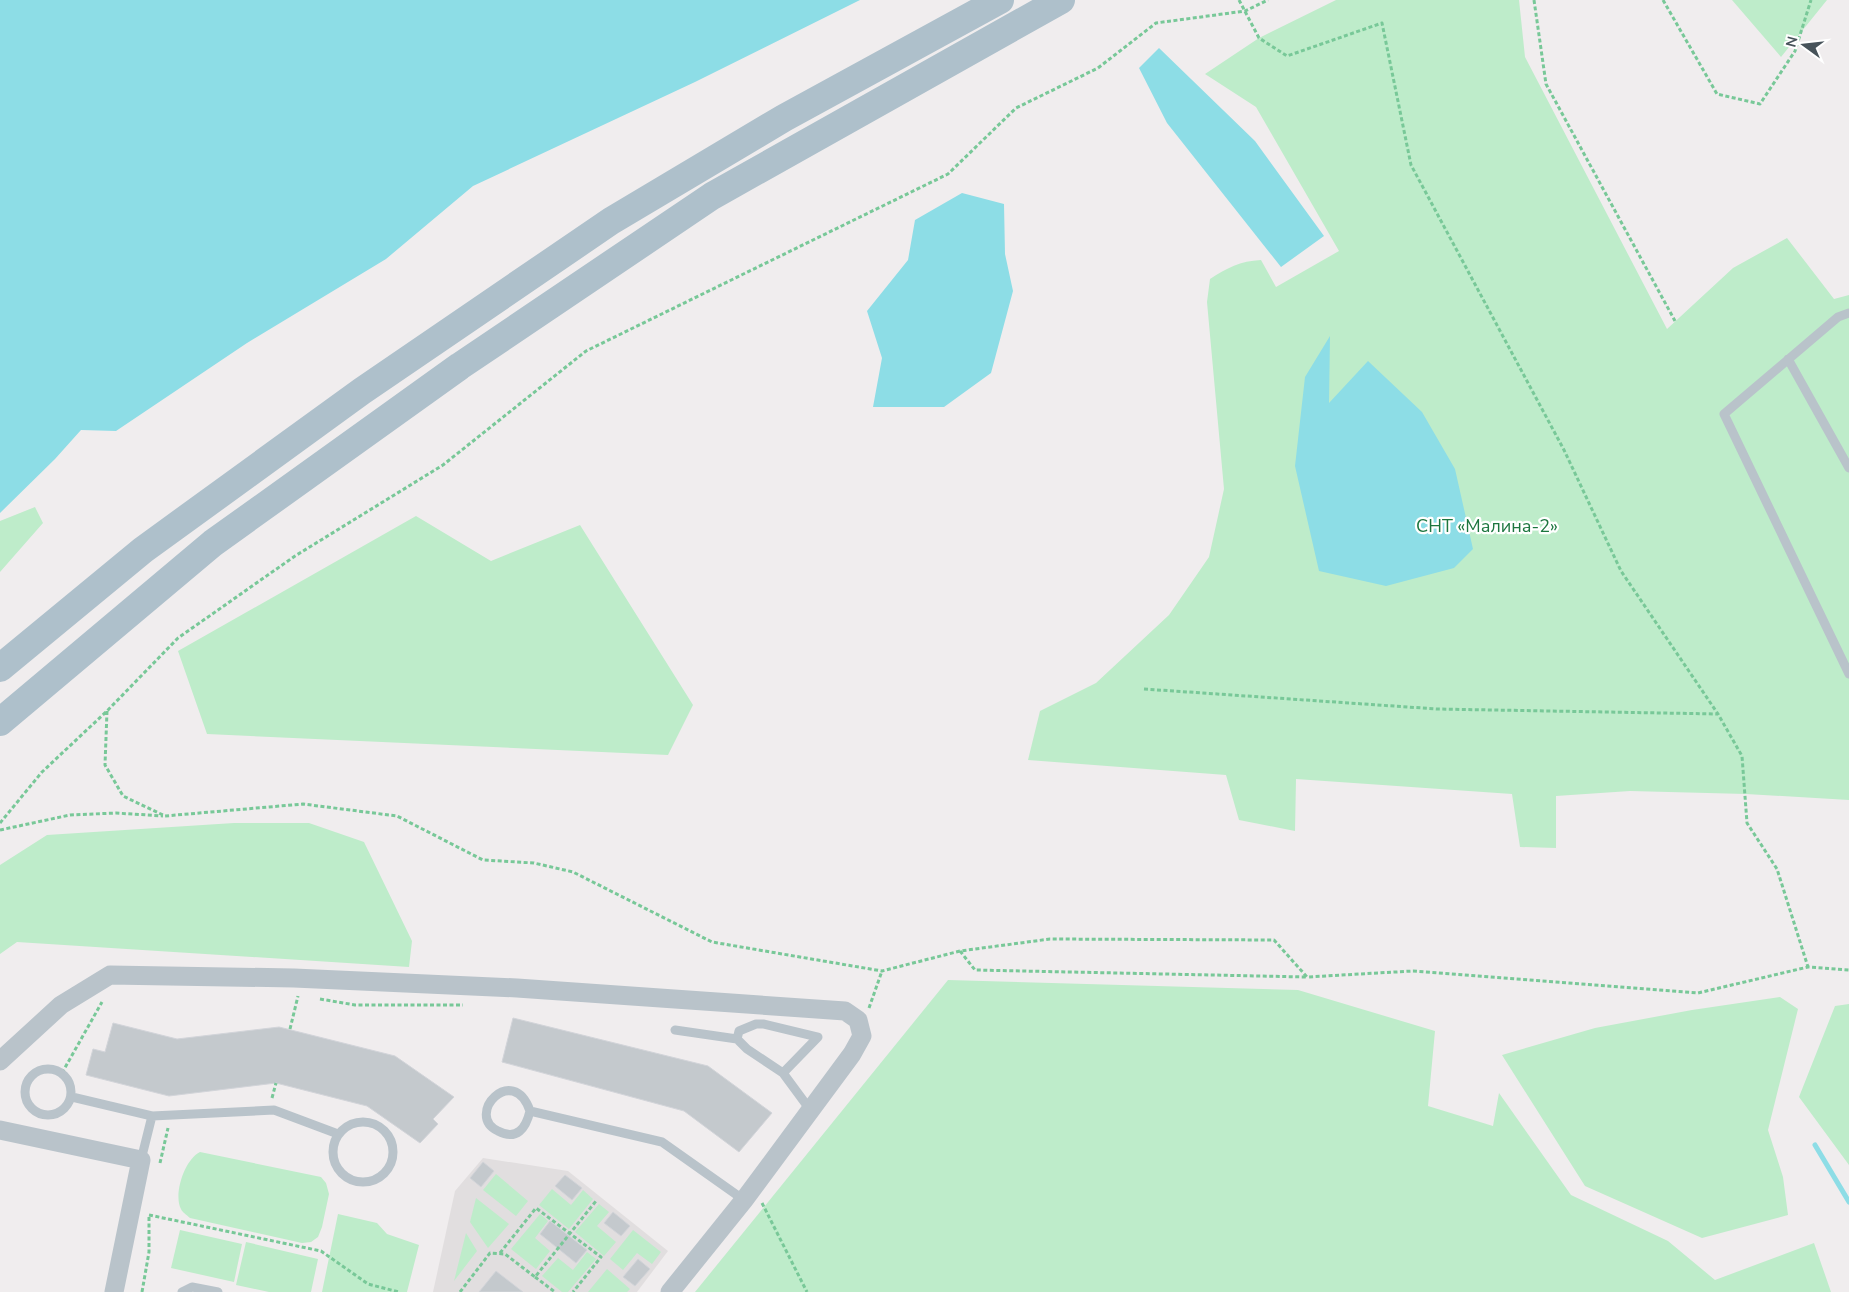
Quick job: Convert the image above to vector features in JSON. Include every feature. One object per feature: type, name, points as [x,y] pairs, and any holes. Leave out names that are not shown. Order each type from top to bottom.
[{"type":"main road","points":[[0,668],[143,550],[362,391],[611,221],[784,118],[1000,0]]},
{"type":"main road","points":[[0,722],[213,543],[460,366],[712,196],[1061,0]]},
{"type":"street","points":[[0,1061],[61,1005],[110,975],[294,978],[517,988],[758,1003],[845,1011],[858,1020],[862,1036],[811,1112],[749,1194],[670,1292]]},
{"type":"street","points":[[0,1130],[141,1160],[114,1292]]},
{"type":"lane","points":[[1849,313],[1838,316],[1724,414],[1849,674]]},
{"type":"lane","points":[[1788,359],[1849,468]]},
{"type":"lane","points":[[737,1039],[739,1031],[756,1024],[818,1037],[783,1074]]},
{"type":"lane","points":[[676,1030],[737,1039],[747,1049],[783,1074],[811,1112]]},
{"type":"lane","points":[[50,1068],[62,1073],[70,1084],[72,1097],[65,1109],[53,1115],[40,1114],[29,1107],[25,1094],[27,1081],[37,1071],[50,1068]]},
{"type":"lane","points":[[505,1091],[517,1092],[526,1100],[530,1111],[526,1126],[515,1134],[504,1135],[493,1129],[486,1118],[487,1105],[494,1095],[505,1091]]},
{"type":"lane","points":[[72,1097],[152,1116],[274,1110],[338,1134]]},
{"type":"lane","points":[[530,1111],[662,1142],[749,1194]]},
{"type":"lane","points":[[141,1160],[152,1116]]},
{"type":"lane","points":[[366,1122],[381,1128],[391,1140],[393,1156],[387,1171],[374,1180],[359,1182],[344,1176],[334,1164],[332,1148],[338,1134],[351,1124],[366,1122]]},
{"type":"lane","points":[[182,1292],[192,1286],[218,1292]]},
{"type":"path","points":[[1239,0],[1259,38],[1287,56],[1382,23],[1411,165],[1564,450],[1621,571],[1718,714],[1742,756],[1747,823],[1777,869],[1808,967]]},
{"type":"path","points":[[0,823],[42,772],[107,711],[178,638],[295,556],[443,465],[586,351],[948,174],[1016,108],[1098,68],[1156,23],[1245,12],[1268,0]]},
{"type":"path","points":[[1534,0],[1546,84],[1676,321]]},
{"type":"path","points":[[1663,0],[1717,94],[1760,104],[1796,51],[1812,0]]},
{"type":"path","points":[[1144,689],[1437,709],[1718,714]]},
{"type":"path","points":[[107,711],[105,765],[123,796],[165,816]]},
{"type":"path","points":[[0,830],[70,815],[165,816],[303,804],[397,816],[483,860],[534,863],[573,872],[712,942],[882,971],[960,951],[1050,939],[1274,940],[1307,977]]},
{"type":"path","points":[[960,951],[975,970],[1307,977],[1413,971],[1698,993],[1808,967],[1849,970]]},
{"type":"path","points":[[862,1036],[868,1011],[882,971]]},
{"type":"path","points":[[293,994],[308,996]]},
{"type":"path","points":[[290,1029],[298,994]]},
{"type":"path","points":[[62,1073],[105,996]]},
{"type":"path","points":[[317,998],[355,1005],[472,1005]]},
{"type":"path","points":[[160,1164],[171,1115]]},
{"type":"path","points":[[749,1194],[807,1292]]},
{"type":"path","points":[[535,1277],[596,1201]]},
{"type":"path","points":[[142,1292],[149,1252],[150,1207]]},
{"type":"path","points":[[500,1253],[536,1208],[601,1257],[573,1292]]},
{"type":"path","points":[[149,1215],[321,1251],[368,1284],[399,1292]]},
{"type":"path","points":[[460,1292],[490,1253],[505,1254],[555,1292]]},
{"type":"shaded area","points":[[483,1158],[568,1171],[668,1251],[637,1292],[433,1292],[455,1191]]},
{"type":"green space","name":"СНТ «Малина-2»","points":[[1336,0],[1519,0],[1525,57],[1667,329],[1733,268],[1787,238],[1834,299],[1849,295],[1849,800],[1746,794],[1630,791],[1556,796],[1556,848],[1520,847],[1512,794],[1296,779],[1295,831],[1239,820],[1226,775],[1028,760],[1040,711],[1096,683],[1169,615],[1209,557],[1224,489],[1207,302],[1210,279],[1234,266],[1261,260],[1276,287],[1339,251],[1256,107],[1205,74],[1259,38]]},
{"type":"green space","points":[[1732,0],[1827,0],[1781,57]]},
{"type":"green space","points":[[35,507],[43,523],[0,572],[0,521]]},
{"type":"green space","points":[[416,516],[491,561],[580,525],[693,705],[668,755],[207,734],[178,651]]},
{"type":"green space","points":[[234,823],[309,823],[364,842],[412,941],[409,967],[17,942],[0,954],[0,865],[47,835]]},
{"type":"green space","points":[[948,980],[1298,990],[1435,1031],[1428,1106],[1493,1126],[1499,1093],[1571,1195],[1668,1241],[1715,1280],[1814,1243],[1831,1292],[695,1292]]},
{"type":"green space","points":[[1780,997],[1798,1009],[1768,1130],[1783,1177],[1788,1215],[1702,1238],[1585,1186],[1502,1055],[1595,1028],[1692,1010]]},
{"type":"green space","points":[[1849,1004],[1849,1165],[1799,1097],[1835,1006]]},
{"type":"green space","points":[[200,1152],[321,1177],[326,1183],[329,1194],[318,1237],[311,1242],[302,1243],[190,1218],[181,1209],[178,1195],[185,1169]]},
{"type":"green space","points":[[496,1174],[528,1201],[516,1216],[483,1190]]},
{"type":"green space","points":[[552,1189],[571,1205],[583,1190],[593,1199],[569,1229],[539,1205]]},
{"type":"green space","points":[[476,1198],[509,1224],[488,1248],[470,1222]]},
{"type":"green space","points":[[599,1204],[609,1212],[597,1226],[616,1242],[604,1256],[575,1232]]},
{"type":"green space","points":[[338,1214],[377,1223],[387,1234],[419,1245],[407,1292],[322,1292]]},
{"type":"green space","points":[[540,1214],[548,1221],[535,1238],[550,1251],[536,1269],[511,1249]]},
{"type":"green space","points":[[180,1230],[242,1244],[234,1282],[171,1268]]},
{"type":"green space","points":[[633,1230],[661,1252],[652,1264],[637,1253],[623,1270],[610,1259]]},
{"type":"green space","points":[[466,1233],[477,1251],[454,1281]]},
{"type":"green space","points":[[246,1242],[318,1259],[311,1292],[269,1292],[236,1285]]},
{"type":"green space","points":[[587,1252],[596,1259],[568,1292],[562,1292],[542,1276],[558,1258],[573,1270]]},
{"type":"green space","points":[[607,1269],[630,1289],[627,1292],[588,1292]]},
{"type":"water","points":[[0,0],[860,0],[695,82],[473,186],[386,259],[247,343],[116,431],[81,430],[55,459],[0,513]]},
{"type":"water","points":[[1159,48],[1255,141],[1324,236],[1281,267],[1167,123],[1139,68]]},
{"type":"water","points":[[962,193],[1004,204],[1005,254],[1013,291],[991,373],[944,407],[873,407],[882,358],[867,311],[908,260],[915,220]]},
{"type":"water","points":[[1330,336],[1329,403],[1368,361],[1422,412],[1455,469],[1473,549],[1454,568],[1386,586],[1319,571],[1295,466],[1305,377]]},
{"type":"building","points":[[513,1018],[708,1066],[772,1113],[739,1152],[684,1111],[502,1062]]},
{"type":"building","points":[[113,1023],[177,1039],[279,1027],[395,1056],[454,1097],[433,1119],[438,1124],[420,1143],[367,1106],[276,1083],[169,1096],[86,1075],[93,1049],[105,1052]]},
{"type":"building","points":[[483,1162],[494,1171],[481,1187],[470,1178]]},
{"type":"building","points":[[565,1175],[582,1188],[572,1200],[555,1186]]},
{"type":"building","points":[[613,1212],[630,1226],[621,1236],[604,1223]]},
{"type":"building","points":[[550,1221],[587,1250],[576,1263],[540,1234]]},
{"type":"building","points":[[638,1259],[650,1269],[635,1286],[623,1277]]},
{"type":"building","points":[[496,1271],[523,1292],[479,1292]]},
{"type":"waterway","points":[[1815,1145],[1849,1202]]}]
